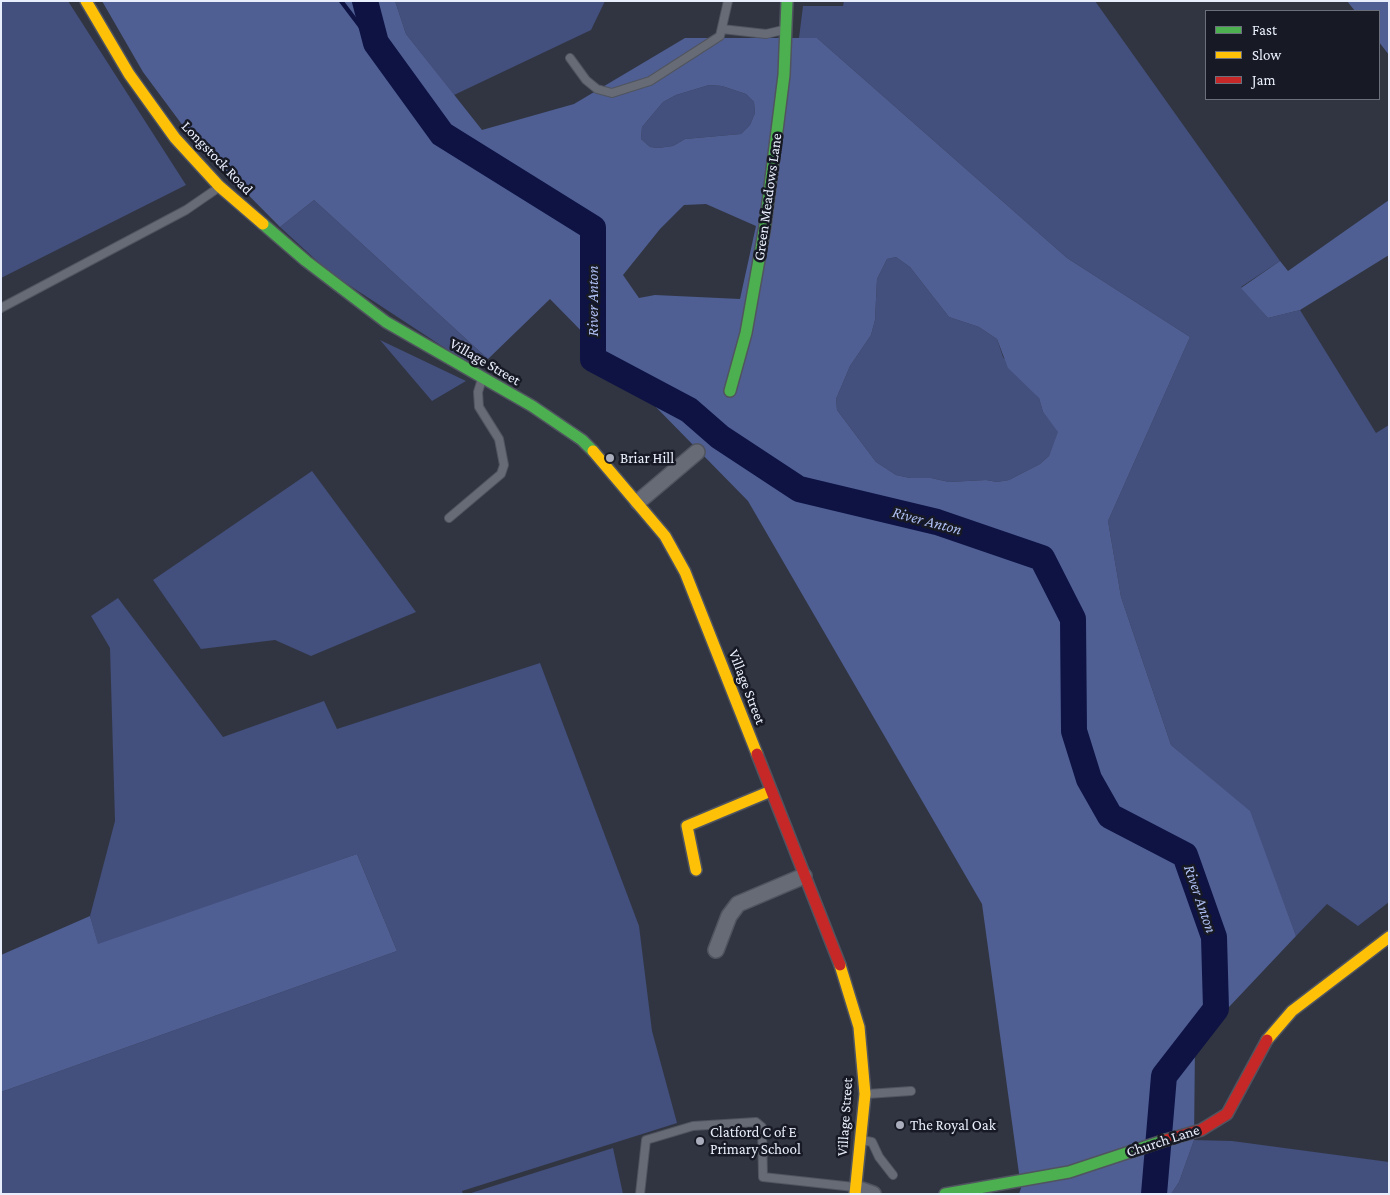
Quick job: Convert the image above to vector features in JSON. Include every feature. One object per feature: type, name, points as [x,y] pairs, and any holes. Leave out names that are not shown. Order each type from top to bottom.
[{"type":"street","name":"Longstock Road","points":[[86,1],[129,74],[175,138],[219,186],[306,261],[386,322]]},
{"type":"street","name":"Green Meadows Lane","points":[[730,390],[746,334],[766,226],[784,75],[786,1]]},
{"type":"street","name":"Village Street","points":[[386,322],[532,406],[582,440],[611,470],[665,536],[685,572],[840,964],[858,1027],[865,1094],[855,1191]]},
{"type":"street","points":[[638,502],[697,452]]},
{"type":"street","points":[[696,870],[687,826],[771,791]]},
{"type":"street","points":[[716,950],[729,916],[738,904],[804,876]]},
{"type":"street","name":"Church Lane","points":[[945,1194],[1068,1172],[1201,1130],[1227,1114],[1262,1045],[1292,1011],[1326,983],[1389,937]]},
{"type":"street","points":[[855,1191],[873,1194]]},
{"type":"lane","points":[[570,58],[586,80],[597,88],[612,93],[650,81],[720,36],[728,1]]},
{"type":"lane","points":[[722,29],[766,34],[785,30]]},
{"type":"lane","points":[[1,308],[186,210],[219,186]]},
{"type":"lane","points":[[449,518],[501,474],[504,465],[499,439],[479,407],[478,392],[483,378]]},
{"type":"lane","points":[[865,1094],[911,1091]]},
{"type":"lane","points":[[640,1194],[646,1140],[693,1126],[756,1122],[762,1127],[763,1177],[855,1191]]},
{"type":"lane","points":[[859,1140],[872,1142],[879,1157],[893,1175]]},
{"type":"shaded area","points":[[1,1],[68,1],[186,185],[1,278]]},
{"type":"shaded area","points":[[102,1],[395,1],[406,34],[482,130],[574,104],[685,38],[817,38],[1067,258],[1190,337],[1108,521],[1121,597],[1171,745],[1250,811],[1296,936],[1195,1043],[1194,1140],[1179,1182],[1171,1194],[1019,1194],[1021,1188],[982,904],[748,501],[550,299],[488,359],[314,200],[280,227],[192,138],[143,72]],"holes":[[[709,85],[722,86],[746,94],[754,102],[755,113],[750,125],[741,134],[685,139],[673,146],[658,148],[650,147],[641,139],[642,127],[663,102],[676,95]],[[706,204],[756,226],[740,299],[655,295],[639,298],[623,275],[660,229],[684,205]],[[896,257],[910,267],[949,317],[979,327],[997,339],[1008,368],[1039,398],[1043,412],[1058,432],[1049,456],[1040,464],[1009,480],[997,482],[986,480],[949,482],[931,478],[910,478],[896,475],[876,462],[837,410],[836,399],[850,366],[871,335],[875,320],[877,279],[887,259]]]},
{"type":"shaded area","points":[[395,1],[605,1],[591,30],[454,95],[406,34]]},
{"type":"shaded area","points":[[844,1],[1095,1],[1280,261],[1241,287],[1268,318],[1300,310],[1376,433],[1389,425],[1389,902],[1358,926],[1327,904],[1296,936],[1249,811],[1171,745],[1121,597],[1108,521],[1190,337],[1067,258],[817,38],[799,38],[803,6],[843,6]]},
{"type":"shaded area","points":[[1347,1],[1389,1],[1389,55],[1380,43],[1380,10],[1354,10]]},
{"type":"shaded area","points":[[709,85],[722,86],[746,94],[754,102],[755,113],[750,125],[741,134],[685,139],[673,146],[658,148],[650,147],[641,139],[642,127],[663,102],[676,95]]},
{"type":"shaded area","points":[[314,200],[488,359],[481,366],[460,358],[329,272],[280,227]]},
{"type":"shaded area","points":[[1389,200],[1389,255],[1300,310],[1268,318],[1241,288],[1280,261],[1288,271]]},
{"type":"shaded area","points":[[896,257],[910,267],[949,317],[979,327],[997,339],[1003,357],[1039,398],[1043,412],[1059,432],[1049,456],[1040,464],[1009,480],[997,482],[986,480],[949,482],[931,478],[910,478],[896,475],[876,462],[837,410],[836,399],[850,366],[871,335],[875,320],[877,279],[887,259]]},
{"type":"shaded area","points":[[380,340],[466,381],[432,401]]},
{"type":"shaded area","points":[[312,471],[416,612],[311,656],[275,640],[201,649],[153,580]]},
{"type":"shaded area","points":[[118,598],[223,737],[324,701],[337,729],[540,663],[639,926],[652,1031],[677,1123],[462,1191],[463,1194],[1,1194],[1,1092],[397,951],[357,854],[98,945],[90,916],[115,821],[110,648],[91,616]]},
{"type":"shaded area","points":[[357,854],[397,951],[1,1092],[1,955],[90,916],[98,944]]},
{"type":"shaded area","points":[[1194,1140],[1232,1141],[1389,1162],[1389,1194],[1171,1194],[1179,1182]]},
{"type":"shaded area","points":[[613,1148],[623,1194],[468,1194]]},
{"type":"waterway","name":"River Anton","points":[[341,1],[442,134]]},
{"type":"waterway","name":"River Anton","points":[[365,1],[376,43],[442,134],[593,228],[593,359],[689,410],[720,437],[799,489],[937,522],[1042,558],[1073,619],[1074,731],[1089,779],[1110,816],[1185,855],[1214,937],[1216,1009],[1164,1076],[1154,1194]]},
{"type":"traffic: fast","points":[[730,391],[746,333],[765,226],[784,75],[787,1]]},
{"type":"traffic: fast","points":[[263,224],[306,261],[386,322],[532,406],[582,440],[593,451]]},
{"type":"traffic: fast","points":[[945,1194],[1069,1172],[1166,1140]]},
{"type":"traffic: slow","points":[[86,1],[129,74],[175,138],[219,186],[263,224]]},
{"type":"traffic: slow","points":[[593,451],[665,536],[685,572],[757,754]]},
{"type":"traffic: slow","points":[[696,870],[687,826],[771,791]]},
{"type":"traffic: slow","points":[[1267,1040],[1292,1011],[1389,937]]},
{"type":"traffic: slow","points":[[840,965],[859,1027],[865,1094],[855,1194]]},
{"type":"traffic: jam","points":[[757,754],[840,965]]},
{"type":"traffic: jam","points":[[1166,1140],[1201,1130],[1227,1114],[1267,1040]]},
{"type":"place","name":"Briar Hill","points":[[610,458]]},
{"type":"place","name":"The Royal Oak","points":[[900,1125]]},
{"type":"place","name":"Clatford C of E Primary School","points":[[700,1141]]}]
